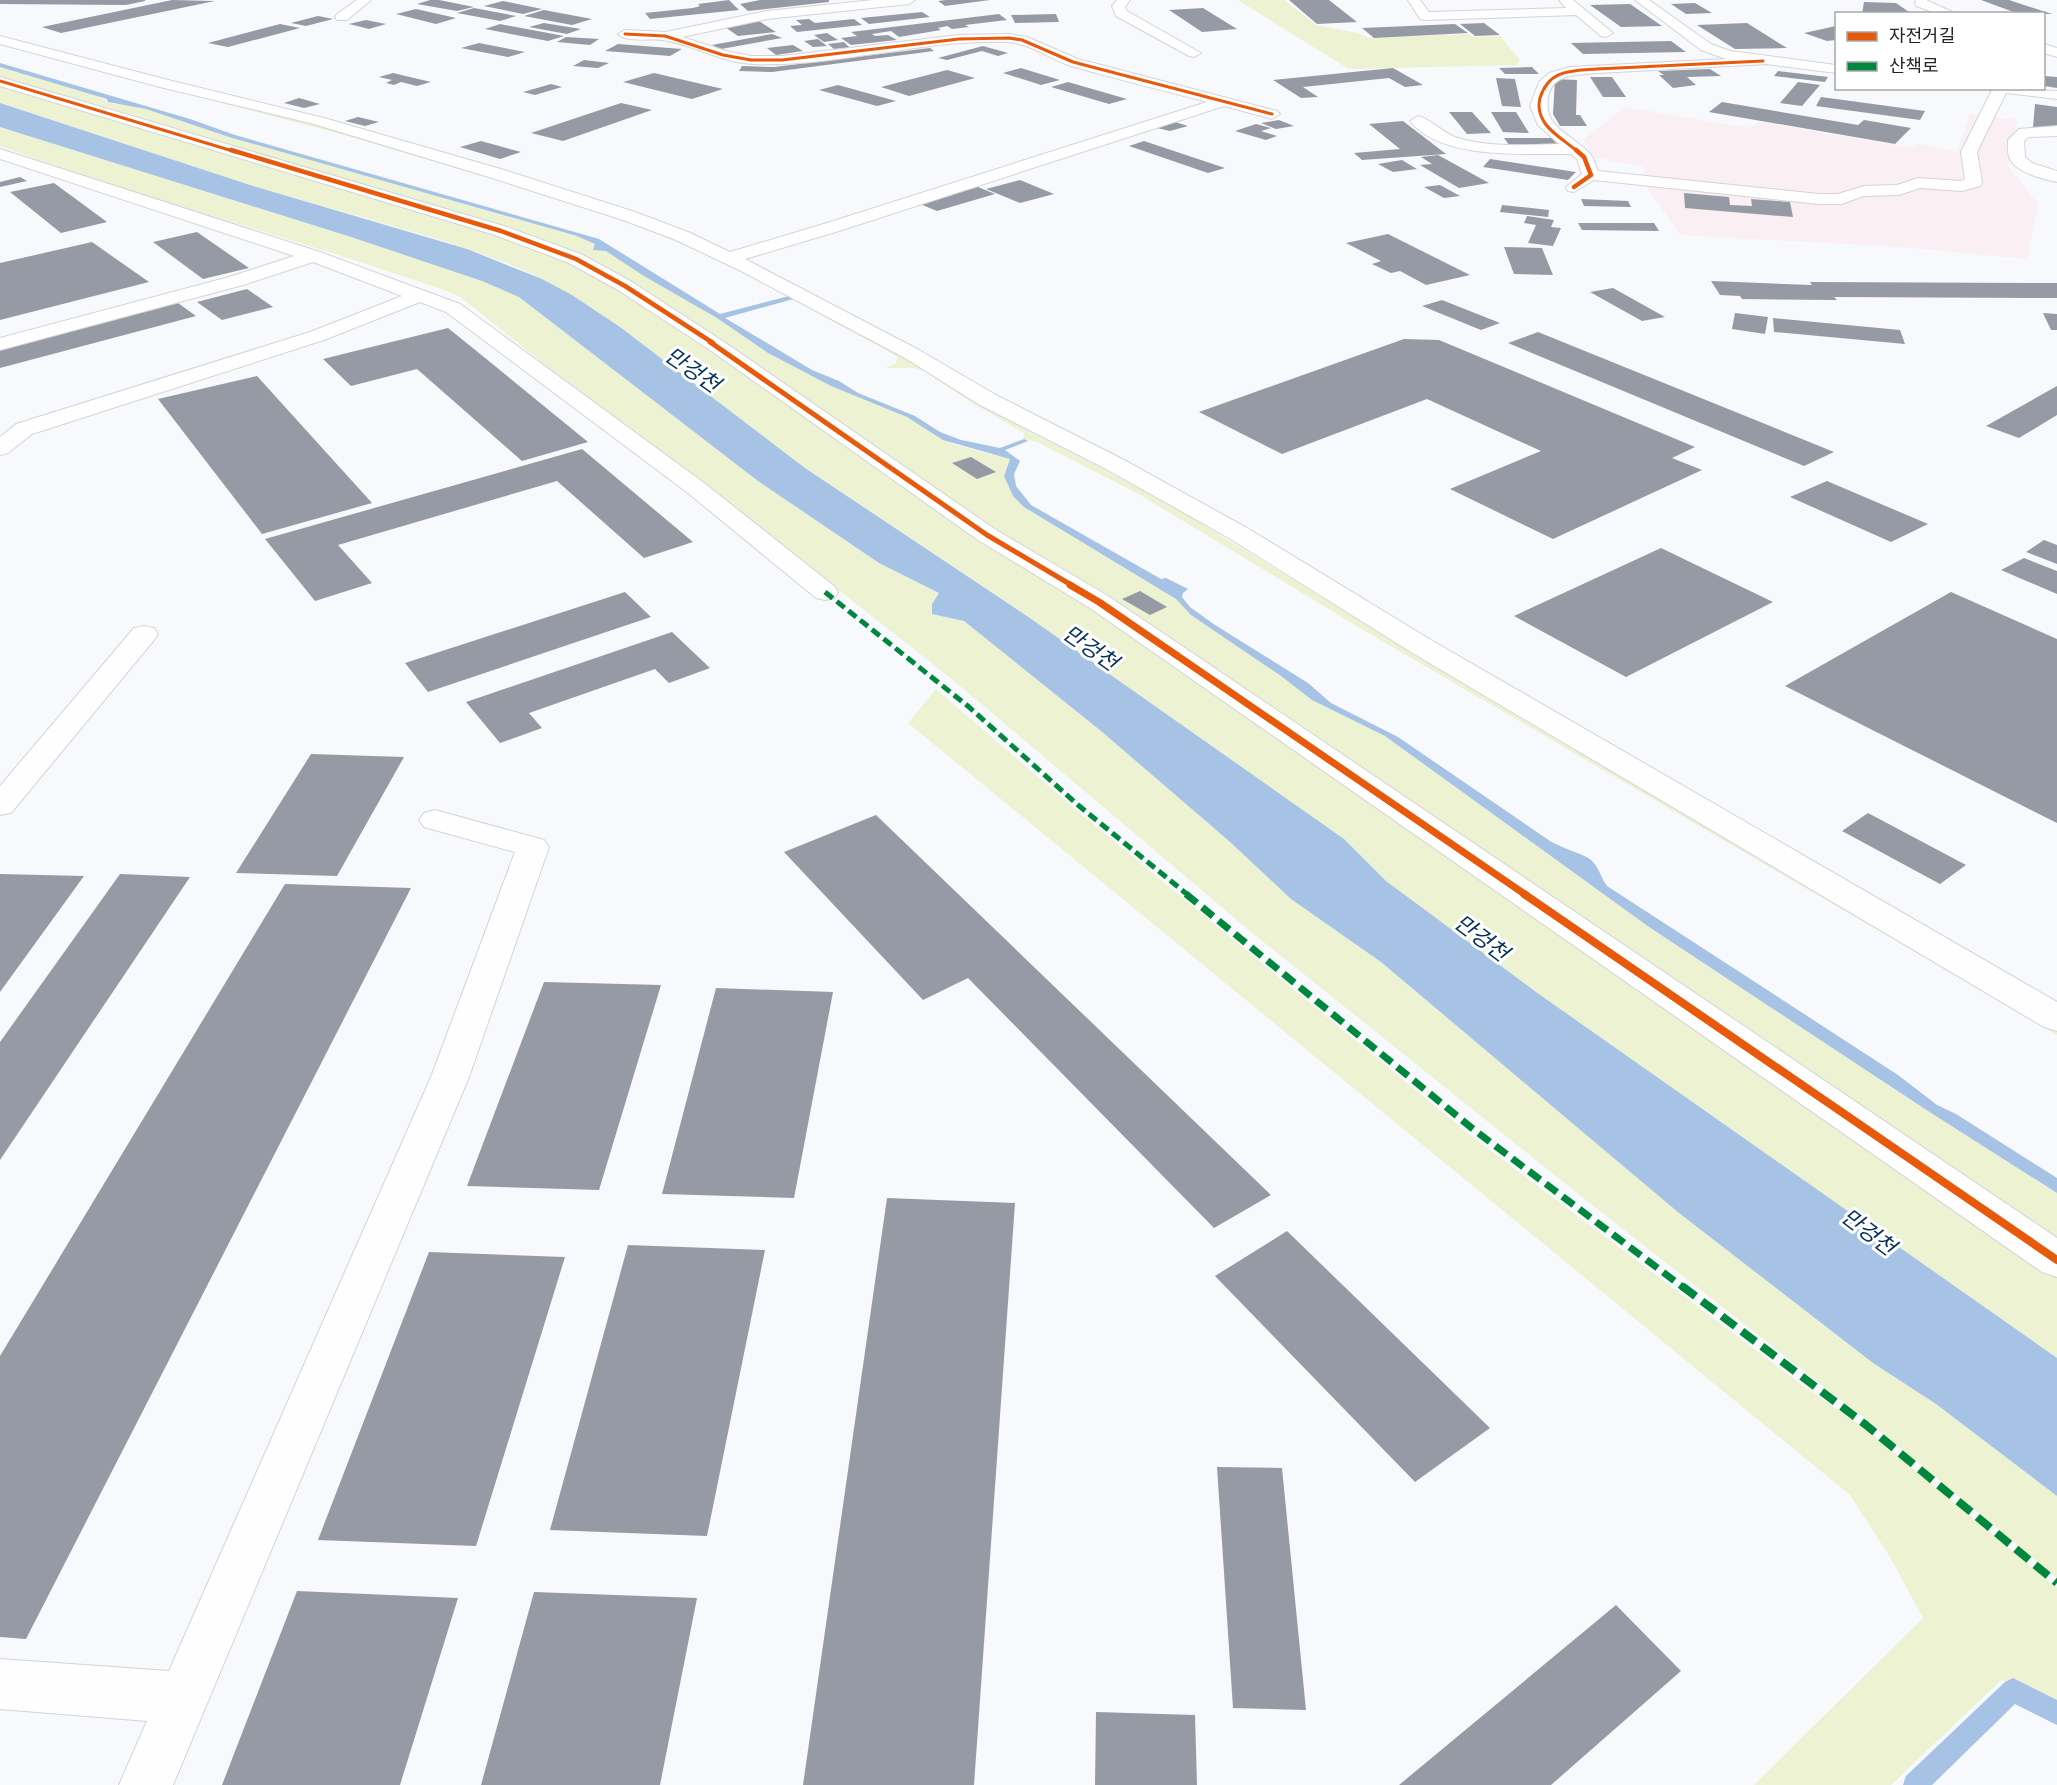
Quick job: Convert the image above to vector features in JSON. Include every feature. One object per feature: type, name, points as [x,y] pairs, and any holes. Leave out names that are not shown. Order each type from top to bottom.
[{"type":"street","points":[[342,17],[365,0]]},
{"type":"street","points":[[625,34],[665,36],[767,15],[909,0]]},
{"type":"street","points":[[1124,0],[1118,6],[1121,13],[1194,53]]},
{"type":"street","points":[[1414,0],[1425,16],[1579,11]]},
{"type":"street","points":[[1565,0],[1606,33]]},
{"type":"street","points":[[1641,0],[1706,46],[1728,55],[1835,69]]},
{"type":"street","points":[[1922,3],[1946,12]]},
{"type":"street","points":[[665,36],[723,55],[751,60],[782,60],[960,39],[1009,38],[1022,40],[1073,62],[1272,114]]},
{"type":"street","points":[[0,40],[165,84],[319,121],[498,174],[629,216],[682,236],[912,354],[988,400],[1116,465],[1238,533],[1421,646],[2057,1018]]},
{"type":"street","points":[[1591,175],[1584,157],[1543,122],[1538,106],[1544,85],[1554,76],[1570,71],[1597,69],[1763,61]]},
{"type":"street","points":[[0,81],[501,231],[576,259],[625,286],[720,348],[987,535],[1108,608],[2057,1260]]},
{"type":"street","points":[[1574,187],[1591,175],[1819,199],[1841,199],[1850,194],[1899,190],[1918,183],[1962,186],[1974,182],[1969,152],[2001,90]]},
{"type":"street","points":[[2018,90],[2057,95]]},
{"type":"street","points":[[728,258],[1224,101]]},
{"type":"street","points":[[1418,121],[1449,140],[1467,144],[1494,148],[1576,149]]},
{"type":"street","points":[[2057,131],[2025,132],[2016,140],[2018,158],[2026,166],[2057,177]]},
{"type":"street","points":[[0,154],[313,256],[453,308],[696,488],[825,592]]},
{"type":"street","points":[[0,344],[236,280],[313,256]]},
{"type":"street","points":[[0,448],[24,429],[317,336],[421,295]]},
{"type":"street","points":[[0,806],[144,634]]},
{"type":"street","points":[[146,1785],[450,1077],[533,847],[435,820]]},
{"type":"street","points":[[0,1684],[185,1698]]},
{"type":"shaded area","points":[[1625,107],[1750,128],[1759,122],[1912,148],[1918,144],[1957,152],[1970,114],[2017,120],[2008,166],[2038,204],[2027,259],[1903,247],[1680,235],[1646,186],[1644,167],[1593,157],[1583,140]]},
{"type":"green space","points":[[1238,0],[1284,0],[1316,25],[1357,33],[1370,38],[1468,34],[1474,37],[1500,36],[1519,59],[1518,65],[1349,69]]},
{"type":"green space","points":[[0,43],[284,116],[531,186],[634,220],[720,257],[928,369],[1022,428],[1158,497],[1351,615],[1662,798],[2057,1024],[2057,1035],[1365,631],[1137,493],[1037,442],[1024,439],[1024,433],[924,371],[915,368],[885,368],[896,363],[898,357],[724,262],[605,212],[341,134],[0,45]]},
{"type":"green space","points":[[0,67],[91,93],[113,104],[146,109],[229,137],[577,236],[595,244],[717,318],[768,353],[831,386],[907,417],[956,445],[1010,459],[1004,476],[1037,515],[1176,599],[1191,615],[1281,676],[1312,700],[1385,736],[1649,927],[2057,1193],[2057,1253],[579,258],[0,79]]},
{"type":"green space","points":[[0,82],[497,232],[574,260],[623,286],[2057,1265],[2057,1358],[1536,992],[1386,881],[1344,839],[1027,616],[805,468],[620,327],[572,295],[510,264],[438,239],[253,186],[0,103]]},
{"type":"green space","points":[[0,127],[351,237],[482,281],[519,297],[758,481],[879,563],[939,593],[932,604],[932,614],[964,621],[1101,731],[1229,841],[1291,899],[1381,962],[1679,1213],[1873,1363],[1936,1404],[2057,1496],[2057,1578],[1869,1422],[1577,1193],[1250,931],[953,680],[667,455],[564,380],[460,297],[389,271],[110,184],[0,146]]},
{"type":"green space","points":[[936,689],[1081,814],[1470,1135],[1802,1385],[1863,1427],[2057,1588],[2057,1708],[2001,1680],[1891,1785],[1754,1785],[1923,1618],[1890,1557],[1850,1495],[908,723]]},
{"type":"water","points":[[0,63],[190,119],[235,135],[599,239],[720,314],[789,296],[793,299],[725,318],[812,370],[839,381],[858,393],[915,416],[940,432],[961,440],[1000,448],[1024,439],[1028,441],[1005,450],[1020,461],[1014,474],[1016,486],[1031,505],[1161,579],[1166,578],[1188,589],[1182,597],[1190,607],[1215,625],[1308,683],[1331,703],[1398,737],[1550,841],[1591,860],[1607,886],[1898,1075],[1937,1105],[1956,1114],[2057,1178],[2057,1193],[1649,927],[1385,736],[1312,700],[1281,676],[1191,615],[1176,599],[1024,507],[1013,496],[1004,476],[1010,459],[943,440],[907,417],[831,386],[768,353],[717,318],[606,251],[593,250],[595,244],[577,236],[229,137],[146,109],[108,102],[107,99],[0,67]]},
{"type":"water","name":"만겅천","points":[[0,103],[253,186],[467,249],[542,279],[572,295],[620,327],[805,468],[1027,616],[1344,839],[1386,881],[1536,992],[2057,1358],[2057,1496],[1936,1404],[1873,1363],[1679,1213],[1381,962],[1291,899],[1229,841],[1101,731],[964,621],[932,614],[932,604],[939,593],[879,563],[758,481],[519,297],[482,281],[351,237],[0,127]]},
{"type":"building","points":[[0,0],[145,1],[126,5],[0,4]]},
{"type":"building","points":[[172,0],[215,1],[61,33],[42,27]]},
{"type":"building","points":[[430,0],[474,7],[457,11],[417,4]]},
{"type":"building","points":[[729,0],[739,10],[650,19],[645,13],[693,8],[700,6],[698,4]]},
{"type":"building","points":[[760,0],[829,0],[829,2],[748,11],[740,4]]},
{"type":"building","points":[[946,0],[990,0],[945,6],[938,1]]},
{"type":"building","points":[[1289,0],[1329,0],[1357,22],[1317,24]]},
{"type":"building","points":[[1981,0],[2009,0],[2052,14],[2045,14],[2045,12],[2014,12]]},
{"type":"building","points":[[503,1],[542,9],[523,14],[484,6]]},
{"type":"building","points":[[1864,2],[1896,3],[1909,12],[1862,12]]},
{"type":"building","points":[[1695,3],[1712,13],[1686,14],[1671,4]]},
{"type":"building","points":[[1630,4],[1662,26],[1621,27],[1590,5]]},
{"type":"building","points":[[474,8],[516,16],[500,21],[457,13]]},
{"type":"building","points":[[1203,8],[1237,29],[1202,32],[1169,10]]},
{"type":"building","points":[[416,9],[456,18],[436,24],[396,14]]},
{"type":"building","points":[[544,10],[592,19],[572,25],[524,16]]},
{"type":"building","points":[[922,12],[930,17],[869,24],[861,18]]},
{"type":"building","points":[[999,14],[1007,20],[965,25],[969,27],[952,29],[947,26],[938,28],[941,30],[899,37],[891,31],[872,34],[875,36],[888,35],[897,40],[851,45],[841,38],[857,36],[851,32]]},
{"type":"building","points":[[1056,14],[1059,22],[1015,23],[1011,15]]},
{"type":"building","points":[[318,16],[333,19],[306,26],[291,23]]},
{"type":"building","points":[[809,19],[815,23],[854,19],[862,25],[797,32],[790,26],[802,25],[796,20]]},
{"type":"building","points":[[366,20],[386,24],[369,29],[349,24]]},
{"type":"building","points":[[759,21],[776,32],[738,36],[722,25]]},
{"type":"building","points":[[544,23],[581,29],[567,34],[529,27]]},
{"type":"building","points":[[1484,23],[1500,35],[1475,36],[1460,24]]},
{"type":"building","points":[[1747,23],[1787,48],[1735,49],[1697,25]]},
{"type":"building","points":[[280,24],[300,28],[228,47],[208,43]]},
{"type":"building","points":[[500,24],[564,36],[548,41],[485,29]]},
{"type":"building","points":[[1455,24],[1468,33],[1374,38],[1362,28]]},
{"type":"building","points":[[1835,26],[1835,40],[1827,41],[1804,33]]},
{"type":"building","points":[[827,33],[838,40],[824,42],[814,35]]},
{"type":"building","points":[[772,34],[782,38],[721,49],[712,45]]},
{"type":"building","points":[[566,37],[599,39],[590,45],[557,42]]},
{"type":"building","points":[[818,39],[827,46],[813,47],[804,41]]},
{"type":"building","points":[[1671,41],[1686,52],[1583,54],[1571,43]]},
{"type":"building","points":[[844,42],[850,48],[834,49],[828,44]]},
{"type":"building","points":[[479,43],[525,52],[508,57],[461,48]]},
{"type":"building","points":[[618,44],[682,49],[670,56],[605,51]]},
{"type":"building","points":[[793,45],[803,51],[776,55],[767,48]]},
{"type":"building","points":[[983,46],[1008,53],[998,56],[982,51],[947,60],[938,58]]},
{"type":"building","points":[[930,48],[934,51],[772,72],[739,71],[742,66],[774,67]]},
{"type":"building","points":[[584,60],[609,63],[598,68],[573,66]]},
{"type":"building","points":[[1532,67],[1539,74],[1505,74],[1499,68]]},
{"type":"building","points":[[1021,68],[1060,80],[1041,85],[1003,73]]},
{"type":"building","points":[[1393,68],[1423,85],[1405,87],[1389,78],[1303,87],[1318,97],[1301,98],[1273,80]]},
{"type":"building","points":[[1710,69],[1721,76],[1687,77],[1696,85],[1673,88],[1659,75],[1664,75],[1658,71]]},
{"type":"building","points":[[947,70],[975,78],[909,96],[881,87]]},
{"type":"building","points":[[1778,71],[1828,77],[1825,82],[1774,76]]},
{"type":"building","points":[[393,73],[431,82],[417,86],[401,82],[394,85],[386,83],[392,80],[379,77]]},
{"type":"building","points":[[654,73],[723,89],[692,99],[623,82]]},
{"type":"building","points":[[2045,76],[2057,77],[2057,88],[2045,86]]},
{"type":"building","points":[[1590,77],[1612,77],[1626,97],[1603,97]]},
{"type":"building","points":[[1496,78],[1515,79],[1521,107],[1502,106]]},
{"type":"building","points":[[1555,79],[1577,80],[1576,115],[1580,115],[1587,126],[1560,126],[1553,114]]},
{"type":"building","points":[[1068,82],[1127,99],[1109,104],[1051,87]]},
{"type":"building","points":[[1798,82],[1820,85],[1802,106],[1780,103]]},
{"type":"building","points":[[551,84],[562,87],[535,95],[523,92]]},
{"type":"building","points":[[838,85],[896,101],[877,106],[819,90]]},
{"type":"building","points":[[1821,97],[1925,111],[1920,120],[1816,106]]},
{"type":"building","points":[[299,98],[320,104],[304,108],[284,103]]},
{"type":"building","points":[[1722,102],[1858,125],[1864,120],[1911,128],[1895,144],[1709,112]]},
{"type":"building","points":[[621,103],[652,110],[563,141],[531,133]]},
{"type":"building","points":[[2035,104],[2057,107],[2057,129],[2033,127]]},
{"type":"building","points":[[1449,112],[1472,112],[1491,133],[1467,134]]},
{"type":"building","points":[[1491,112],[1516,112],[1529,133],[1503,132]]},
{"type":"building","points":[[358,117],[379,122],[365,126],[345,121]]},
{"type":"building","points":[[1279,120],[1294,126],[1276,129],[1261,123]]},
{"type":"building","points":[[1403,121],[1446,154],[1362,160],[1354,153],[1400,149],[1369,124]]},
{"type":"building","points":[[1175,122],[1188,126],[1170,131],[1157,128]]},
{"type":"building","points":[[1256,124],[1271,128],[1261,131],[1277,136],[1266,140],[1235,131]]},
{"type":"building","points":[[1504,138],[1553,138],[1558,145],[1509,145]]},
{"type":"building","points":[[481,141],[521,152],[500,159],[460,147]]},
{"type":"building","points":[[1144,141],[1225,168],[1208,173],[1129,146]]},
{"type":"building","points":[[1438,155],[1489,183],[1459,188],[1420,165],[1432,164],[1421,157]]},
{"type":"building","points":[[1490,159],[1576,172],[1568,180],[1483,167]]},
{"type":"building","points":[[1402,160],[1417,169],[1393,172],[1378,164]]},
{"type":"building","points":[[20,177],[27,181],[0,187],[0,182]]},
{"type":"building","points":[[1020,180],[1054,194],[1020,203],[986,189]]},
{"type":"building","points":[[54,183],[107,222],[61,233],[10,192]]},
{"type":"building","points":[[1440,185],[1460,196],[1444,198],[1424,187]]},
{"type":"building","points":[[978,187],[995,194],[937,211],[920,204]]},
{"type":"building","points":[[1684,193],[1729,197],[1730,205],[1752,206],[1751,199],[1790,202],[1793,217],[1685,208]]},
{"type":"building","points":[[1581,199],[1628,201],[1631,207],[1584,206]]},
{"type":"building","points":[[1502,205],[1549,210],[1548,217],[1500,212]]},
{"type":"building","points":[[1527,216],[1554,220],[1551,227],[1561,228],[1553,246],[1528,243],[1536,225],[1524,223]]},
{"type":"building","points":[[1578,223],[1654,223],[1659,231],[1582,230]]},
{"type":"building","points":[[197,232],[249,268],[203,279],[153,242]]},
{"type":"building","points":[[1388,234],[1470,275],[1426,285],[1400,271],[1391,273],[1372,264],[1381,261],[1346,243]]},
{"type":"building","points":[[92,242],[149,282],[0,320],[0,263]]},
{"type":"building","points":[[1504,247],[1542,248],[1553,275],[1514,274]]},
{"type":"building","points":[[1711,281],[1812,285],[1810,282],[2057,283],[2057,298],[1742,299],[1740,296],[1720,295]]},
{"type":"building","points":[[1613,288],[1665,317],[1642,321],[1590,292]]},
{"type":"building","points":[[247,289],[273,307],[222,320],[197,302]]},
{"type":"building","points":[[1442,300],[1500,323],[1481,330],[1422,306]]},
{"type":"building","points":[[178,303],[196,316],[0,368],[0,350]]},
{"type":"building","points":[[1735,313],[1768,317],[1765,334],[1732,329]]},
{"type":"building","points":[[2043,313],[2057,314],[2057,330],[2051,330]]},
{"type":"building","points":[[1773,318],[1900,330],[1905,344],[1774,332]]},
{"type":"building","points":[[448,328],[588,442],[522,461],[417,369],[351,386],[323,359]]},
{"type":"building","points":[[1538,332],[1834,452],[1804,466],[1508,343]]},
{"type":"building","points":[[1404,339],[1439,340],[1695,447],[1672,458],[1702,470],[1553,539],[1450,489],[1541,451],[1427,399],[1282,454],[1199,412]]},
{"type":"building","points":[[257,376],[372,503],[262,534],[158,399]]},
{"type":"building","points":[[2057,386],[2057,415],[2019,438],[1986,426]]},
{"type":"building","points":[[582,449],[693,542],[644,558],[557,481],[338,545],[372,583],[315,601],[265,539]]},
{"type":"building","points":[[971,457],[996,472],[977,479],[952,463]]},
{"type":"building","points":[[1827,481],[1928,524],[1891,542],[1790,497]]},
{"type":"building","points":[[2044,540],[2057,545],[2057,564],[2026,552]]},
{"type":"building","points":[[1661,548],[1773,602],[1626,677],[1514,616]]},
{"type":"building","points":[[2024,558],[2057,571],[2057,594],[2001,570]]},
{"type":"building","points":[[1140,591],[1167,607],[1150,615],[1122,599]]},
{"type":"building","points":[[625,592],[651,617],[428,692],[405,663]]},
{"type":"building","points":[[1951,592],[2057,639],[2057,823],[1785,686]]},
{"type":"building","points":[[672,632],[710,668],[669,683],[655,669],[529,713],[542,728],[500,743],[466,702]]},
{"type":"building","points":[[311,754],[404,757],[337,876],[236,873]]},
{"type":"building","points":[[1868,813],[1966,865],[1940,884],[1842,831]]},
{"type":"building","points":[[876,815],[1271,1195],[1214,1228],[968,978],[923,1000],[784,852]]},
{"type":"building","points":[[0,874],[84,876],[0,992]]},
{"type":"building","points":[[120,874],[190,877],[0,1160],[0,1042]]},
{"type":"building","points":[[285,884],[411,888],[26,1639],[0,1637],[0,1356]]},
{"type":"building","points":[[544,982],[661,985],[599,1190],[467,1186]]},
{"type":"building","points":[[716,988],[833,992],[794,1198],[662,1194]]},
{"type":"building","points":[[887,1198],[1015,1203],[974,1785],[803,1785]]},
{"type":"building","points":[[1287,1231],[1490,1428],[1415,1482],[1215,1276]]},
{"type":"building","points":[[628,1245],[765,1250],[707,1536],[550,1530]]},
{"type":"building","points":[[429,1252],[565,1257],[476,1546],[318,1540]]},
{"type":"building","points":[[1217,1467],[1282,1468],[1306,1710],[1233,1708]]},
{"type":"building","points":[[297,1591],[458,1598],[400,1785],[222,1785]]},
{"type":"building","points":[[534,1592],[697,1598],[660,1785],[481,1785]]},
{"type":"building","points":[[1616,1605],[1681,1671],[1551,1785],[1399,1785]]},
{"type":"building","points":[[1096,1712],[1195,1715],[1197,1785],[1095,1785]]},
{"type":"waterway","points":[[1915,1785],[2013,1690],[2057,1713]]},
{"type":"marked path","points":[[825,592],[969,707],[1078,805],[1473,1129],[1866,1425],[2057,1583]]},
{"type":"cycle path","points":[[625,34],[665,36],[723,55],[751,60],[782,60],[959,39],[1009,38],[1022,40],[1073,62],[1272,114]]},
{"type":"cycle path","points":[[1574,187],[1591,175],[1584,157],[1543,122],[1538,106],[1544,85],[1554,76],[1570,71],[1597,69],[1763,61]]},
{"type":"cycle path","points":[[0,81],[501,231],[576,259],[625,286],[720,348],[987,535],[1099,602],[2057,1260]]}]
